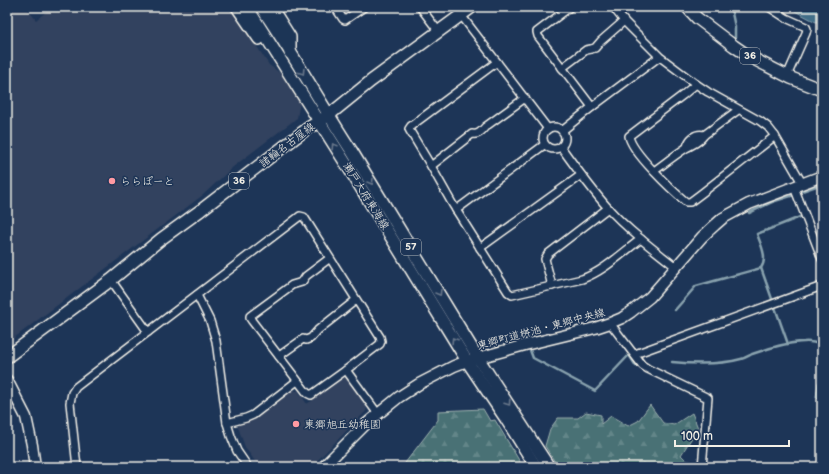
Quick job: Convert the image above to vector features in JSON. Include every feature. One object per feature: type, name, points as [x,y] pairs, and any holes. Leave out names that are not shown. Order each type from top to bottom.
[{"type":"main road","name":"57","points":[[237,7],[269,54],[281,62]]},
{"type":"main road","name":"瀬戸大府東海線","points":[[247,7],[319,122],[473,360],[549,467]]},
{"type":"main road","name":"瀬戸大府東海線","points":[[261,7],[275,26],[290,53],[351,150],[506,419],[536,467]]},
{"type":"main road","name":"57","points":[[271,7],[290,37],[290,53]]},
{"type":"main road","name":"諸輪名古屋線","points":[[7,357],[308,128],[329,116],[371,80],[472,7]]},
{"type":"main road","name":"36","points":[[687,7],[698,18],[750,57],[787,76],[822,90]]},
{"type":"street","points":[[335,7],[342,19],[345,20],[364,7]]},
{"type":"street","points":[[420,7],[439,32]]},
{"type":"street","points":[[570,7],[537,32],[538,36],[592,107]]},
{"type":"street","points":[[614,7],[624,22],[659,57],[696,84],[768,127],[775,136],[798,185],[822,259]]},
{"type":"street","points":[[769,7],[807,29],[787,76]]},
{"type":"street","points":[[461,15],[548,128]]},
{"type":"street","points":[[562,68],[586,50],[595,48],[601,41],[624,22]]},
{"type":"street","points":[[562,131],[659,57]]},
{"type":"street","points":[[497,62],[409,128],[456,210],[510,294],[512,295],[582,279],[600,270],[641,239]]},
{"type":"street","points":[[696,84],[683,96],[629,136],[638,153],[671,189],[686,202],[690,202],[775,136]]},
{"type":"street","points":[[431,166],[472,134],[476,135],[525,98]]},
{"type":"street","points":[[654,171],[687,147],[694,145],[702,139],[704,135],[738,110]]},
{"type":"street","points":[[556,127],[562,131],[565,138],[561,147],[554,150],[544,145],[542,138],[548,128],[556,127]]},
{"type":"street","points":[[456,210],[544,145]]},
{"type":"street","points":[[561,147],[581,175],[608,208],[641,239],[676,267]]},
{"type":"street","points":[[480,248],[581,175]]},
{"type":"street","name":"東郷町道桝池・東郷中央線","points":[[323,467],[365,425],[399,397],[419,384],[454,366],[473,360],[610,324],[631,312],[650,297],[702,237],[723,218],[749,204],[822,176]]},
{"type":"street","points":[[552,286],[545,259],[546,256],[608,208]]},
{"type":"street","points":[[77,467],[70,402],[72,393],[76,387],[300,216],[304,216],[380,337],[380,344],[311,395],[307,393],[297,381],[280,356],[250,318],[250,316],[292,285],[302,282],[306,276],[330,258]]},
{"type":"street","points":[[110,280],[148,332]]},
{"type":"street","points":[[635,354],[822,286]]},
{"type":"street","points":[[196,295],[210,321],[216,341],[227,422],[234,444],[248,467]]},
{"type":"street","points":[[280,356],[303,339],[306,340],[311,338],[318,330],[356,300]]},
{"type":"street","points":[[610,324],[635,354],[642,365],[708,398],[702,467]]},
{"type":"street","points":[[346,370],[378,414]]},
{"type":"street","points":[[7,380],[26,417],[35,467]]},
{"type":"street","points":[[227,422],[253,415],[297,381]]},
{"type":"shaded area","name":"ららぽーと","points":[[7,7],[26,7],[36,20],[52,7],[231,7],[269,65],[283,75],[300,102],[297,118],[233,167],[203,195],[10,341],[7,341]]},
{"type":"shaded area","points":[[787,7],[816,7],[821,12],[820,21],[816,22]]},
{"type":"shaded area","points":[[822,376],[822,413],[820,410],[819,398],[816,397],[818,383]]},
{"type":"shaded area","name":"東郷旭丘幼稚園","points":[[345,377],[367,406],[366,411],[311,467],[260,467],[245,447],[238,427],[241,421],[257,416],[278,402],[292,390],[298,391],[307,404]]},
{"type":"green space","points":[[650,405],[663,423],[674,425],[692,413],[698,428],[681,455],[687,461],[697,462],[697,467],[558,467],[545,446],[550,429],[558,418],[578,418],[586,412],[601,415],[601,424],[611,416],[628,426],[638,421]]},
{"type":"green space","points":[[483,409],[490,421],[495,420],[523,467],[402,467],[438,420],[438,411]]},
{"type":"waterway","points":[[729,7],[735,27],[735,39]]},
{"type":"waterway","points":[[749,213],[772,202],[822,184]]},
{"type":"waterway","points":[[675,310],[696,286],[761,268],[764,256],[757,234],[800,217]]},
{"type":"waterway","points":[[761,268],[788,344]]},
{"type":"waterway","points":[[672,362],[698,364],[733,361],[764,350],[791,343],[808,342],[822,345]]},
{"type":"waterway","points":[[530,350],[533,358],[595,391],[629,355],[636,366]]},
{"type":"place","name":"ららぽーと","points":[[112,181]]},
{"type":"place","name":"東郷旭丘幼稚園","points":[[296,424]]}]
